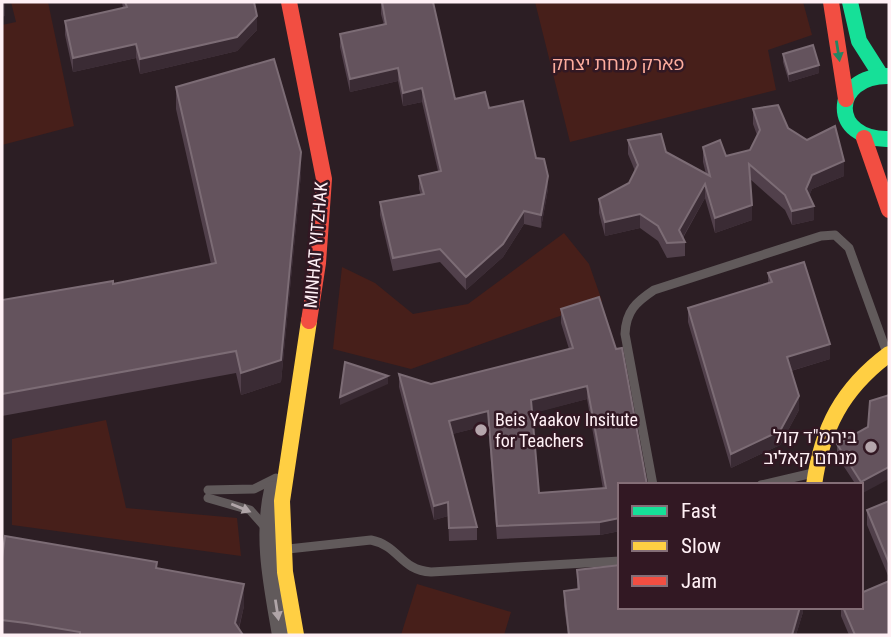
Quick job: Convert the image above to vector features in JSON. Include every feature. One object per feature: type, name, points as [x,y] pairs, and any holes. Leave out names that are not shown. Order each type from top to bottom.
[{"type":"street","name":"MINHAT YITZHAK","points":[[289,2],[324,179],[318,263],[282,501],[283,550],[296,635]]},
{"type":"street","points":[[831,2],[848,122],[864,138],[889,210]]},
{"type":"street","points":[[850,2],[867,59],[886,75]]},
{"type":"street","points":[[846,99],[859,81],[886,75]]},
{"type":"street","points":[[864,138],[889,139]]},
{"type":"street","points":[[814,479],[827,420],[845,393],[888,355]]},
{"type":"street","name":"MINHAT YITZHAK","points":[[281,635],[269,560],[268,529],[276,478],[288,448]]},
{"type":"lane","points":[[653,483],[625,326],[626,318],[637,301],[654,290],[821,236],[835,235],[849,248],[888,355]]},
{"type":"lane","points":[[268,529],[250,510],[208,494],[254,489],[276,478]]},
{"type":"lane","points":[[779,483],[814,479]]},
{"type":"lane","points":[[283,550],[370,540],[383,542],[415,571],[431,572],[618,561]]},
{"type":"green space","points":[[11,2],[48,2],[74,126],[2,145],[2,25],[16,22]]},
{"type":"green space","name":"פארק מנחת יצחק","points":[[535,2],[803,2],[812,35],[768,50],[776,90],[570,142]]},
{"type":"green space","points":[[564,233],[589,264],[602,301],[411,369],[333,349],[342,267],[375,283],[413,314],[468,304]]},
{"type":"green space","points":[[106,420],[126,508],[237,518],[241,556],[12,525],[12,439]]},
{"type":"green space","points":[[417,584],[511,612],[504,635],[401,635]]},
{"type":"building","points":[[125,2],[254,2],[257,16],[237,37],[140,59],[136,44],[73,58],[65,21],[127,7]]},
{"type":"building","points":[[382,2],[433,2],[455,99],[485,92],[489,108],[523,101],[536,158],[544,159],[548,176],[541,215],[524,211],[503,244],[466,277],[440,249],[393,258],[380,202],[424,194],[419,176],[441,171],[422,88],[403,93],[398,68],[350,79],[340,34],[386,24]]},
{"type":"building","points":[[813,45],[819,65],[789,74],[783,54]]},
{"type":"building","points":[[274,59],[301,152],[281,360],[241,373],[236,351],[2,394],[2,300],[113,281],[113,284],[216,263],[176,87]]},
{"type":"building","points":[[778,105],[788,128],[807,140],[835,126],[844,161],[812,175],[806,189],[814,206],[792,211],[785,195],[749,164],[752,205],[715,218],[705,184],[679,230],[685,242],[667,243],[658,226],[640,214],[605,222],[599,199],[629,183],[638,165],[628,140],[661,134],[666,152],[710,176],[703,147],[720,140],[726,156],[750,150],[760,130],[753,109]]},
{"type":"building","points":[[804,262],[830,344],[787,357],[799,396],[780,431],[731,454],[688,308],[772,282],[768,273]]},
{"type":"building","points":[[599,297],[616,349],[622,348],[647,483],[618,483],[618,518],[600,522],[497,526],[488,411],[449,421],[477,527],[449,528],[448,502],[434,506],[399,374],[431,384],[573,348],[561,309]],"holes":[[[587,386],[606,488],[539,493],[531,400]]]},
{"type":"building","points":[[345,362],[388,376],[340,397]]},
{"type":"building","name":"ביהמ\"ד קול מנחם קאליב","points":[[889,395],[889,467],[861,482],[837,444],[868,427],[870,401]]},
{"type":"building","points":[[889,501],[889,563],[867,510]]},
{"type":"building","points":[[5,536],[157,562],[156,568],[244,584],[235,623],[243,635],[80,635],[80,632],[2,620],[2,558]]},
{"type":"building","points":[[618,565],[618,609],[799,609],[792,635],[569,635],[564,591],[579,589],[577,570]]},
{"type":"building","points":[[889,581],[889,635],[855,635],[844,609],[863,609],[863,592]]},
{"type":"traffic: fast","points":[[850,2],[859,41],[880,74]]},
{"type":"traffic: fast","points":[[889,76],[870,79],[856,86],[848,96],[845,108],[848,120],[856,130],[870,137],[889,139]]},
{"type":"traffic: slow","points":[[296,635],[285,572],[282,501],[309,321]]},
{"type":"traffic: slow","points":[[814,483],[822,445],[837,411],[859,381],[889,354]]},
{"type":"traffic: jam","points":[[289,2],[324,179],[318,263],[309,321]]},
{"type":"traffic: jam","points":[[831,2],[846,99]]},
{"type":"traffic: jam","points":[[864,138],[889,210]]},
{"type":"place","name":"Beis Yaakov Insitute for Teachers","points":[[481,430]]},
{"type":"place","name":"ביהמ\"ד קול מנחם קאליב","points":[[871,447]]}]
